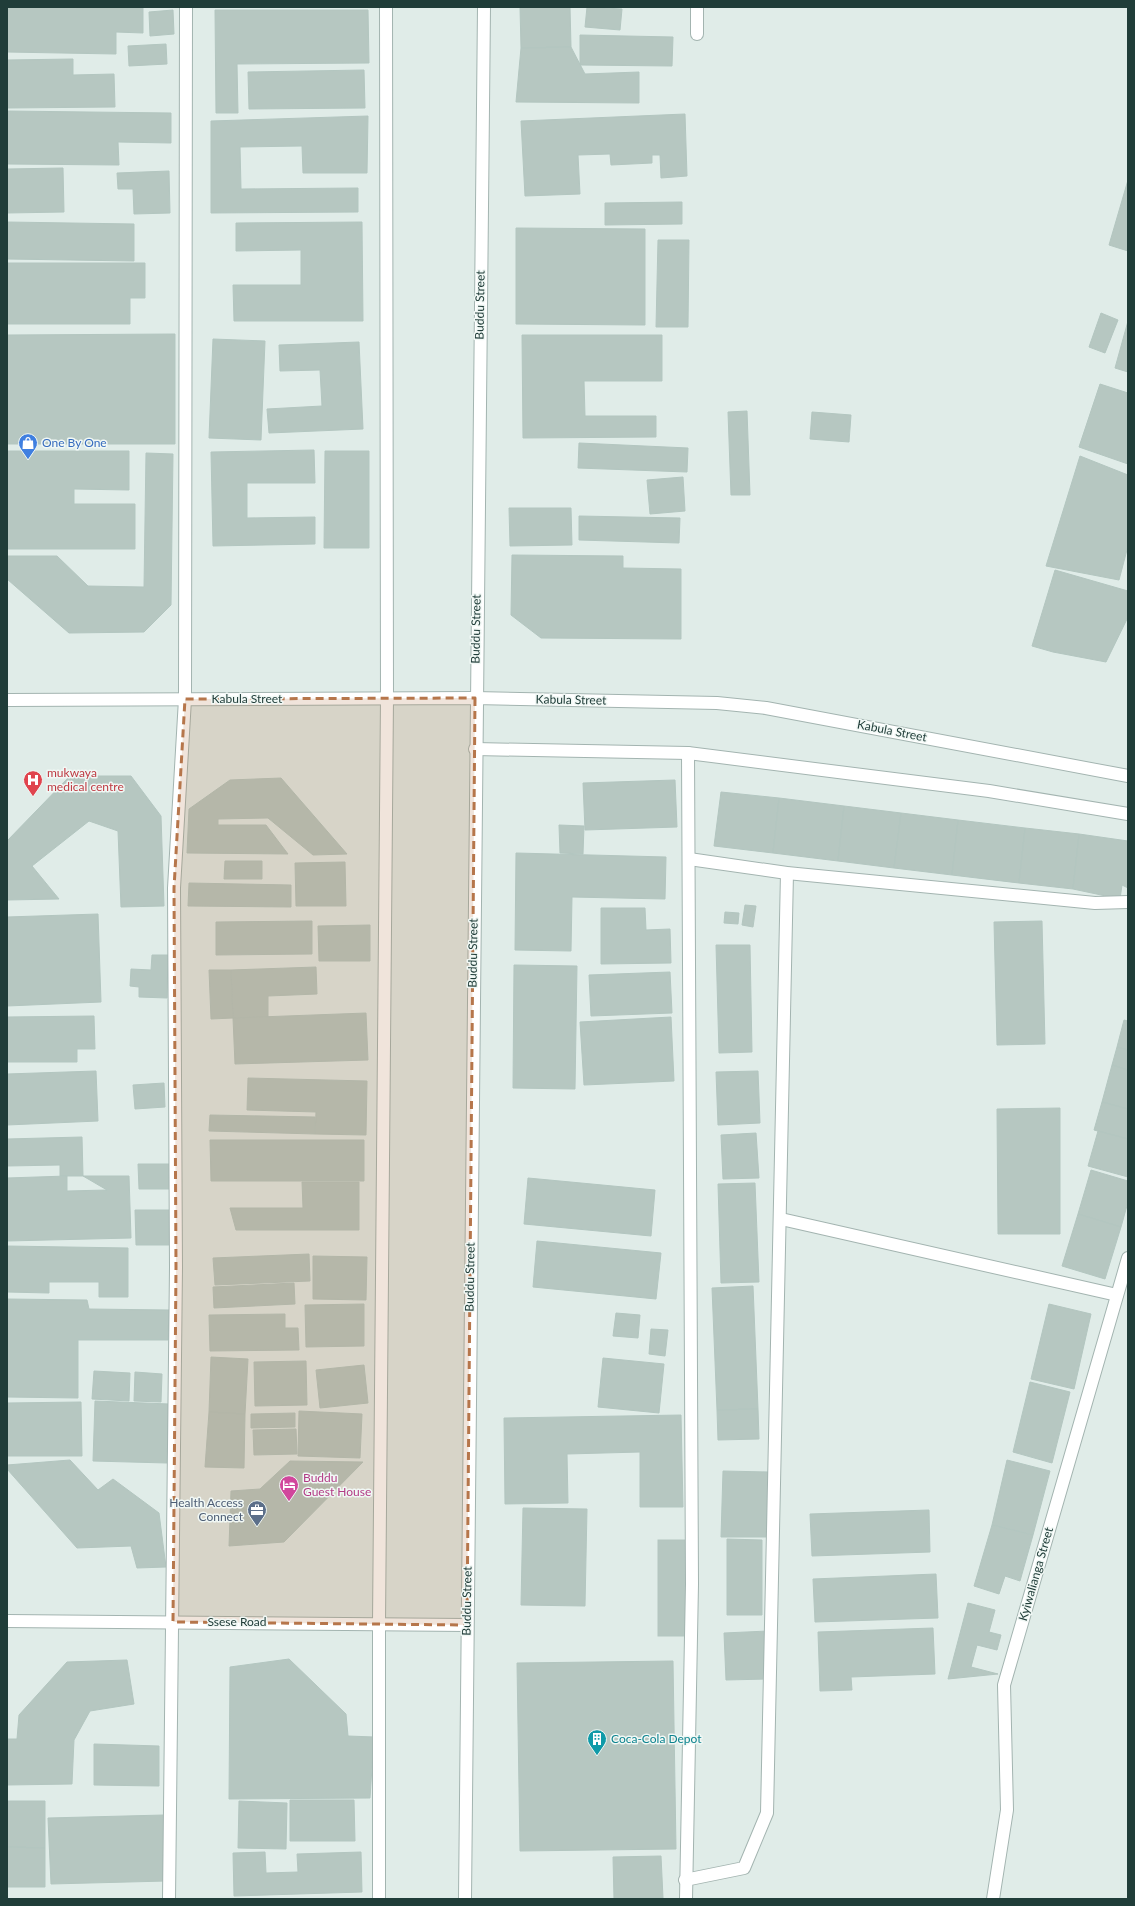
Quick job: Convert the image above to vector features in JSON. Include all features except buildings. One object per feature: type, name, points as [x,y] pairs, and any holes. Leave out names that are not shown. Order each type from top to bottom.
[{"type":"street","points":[[169,1899],[176,1275],[174,888],[185,699],[186,7]]},
{"type":"street","points":[[379,1899],[379,1623],[387,698],[386,7]]},
{"type":"street","name":"Buddu Street","points":[[464,1899],[475,698],[484,7]]},
{"type":"street","points":[[697,7],[697,34]]},
{"type":"street","name":"Kabula Street","points":[[7,700],[475,698],[717,703],[766,708],[1128,776]]},
{"type":"street","points":[[475,749],[688,753],[989,790],[1128,814]]},
{"type":"street","points":[[686,1899],[692,1584],[688,753]]},
{"type":"street","points":[[689,859],[787,873],[1095,903],[1128,902]]},
{"type":"street","points":[[686,1880],[744,1868],[767,1813],[781,1219],[787,873]]},
{"type":"street","points":[[781,1219],[1116,1295]]},
{"type":"street","name":"Kyiwalianga Street","points":[[993,1899],[1006,1810],[1004,1685],[1116,1295],[1128,1258]]},
{"type":"street","name":"Ssese Road","points":[[7,1621],[379,1623],[467,1625]]},
{"type":"highlighted area","points":[[475,698],[467,1625],[173,1622],[176,1267],[174,888],[185,699]]},
{"type":"place","name":"One By One","points":[[28,460]]},
{"type":"place","name":"mukwaya medical centre","points":[[33,797]]},
{"type":"place","name":"Buddu Guest House","points":[[289,1502]]},
{"type":"place","name":"Health Access Connect","points":[[257,1527]]},
{"type":"place","name":"Coca-Cola Depot","points":[[597,1756]]}]
